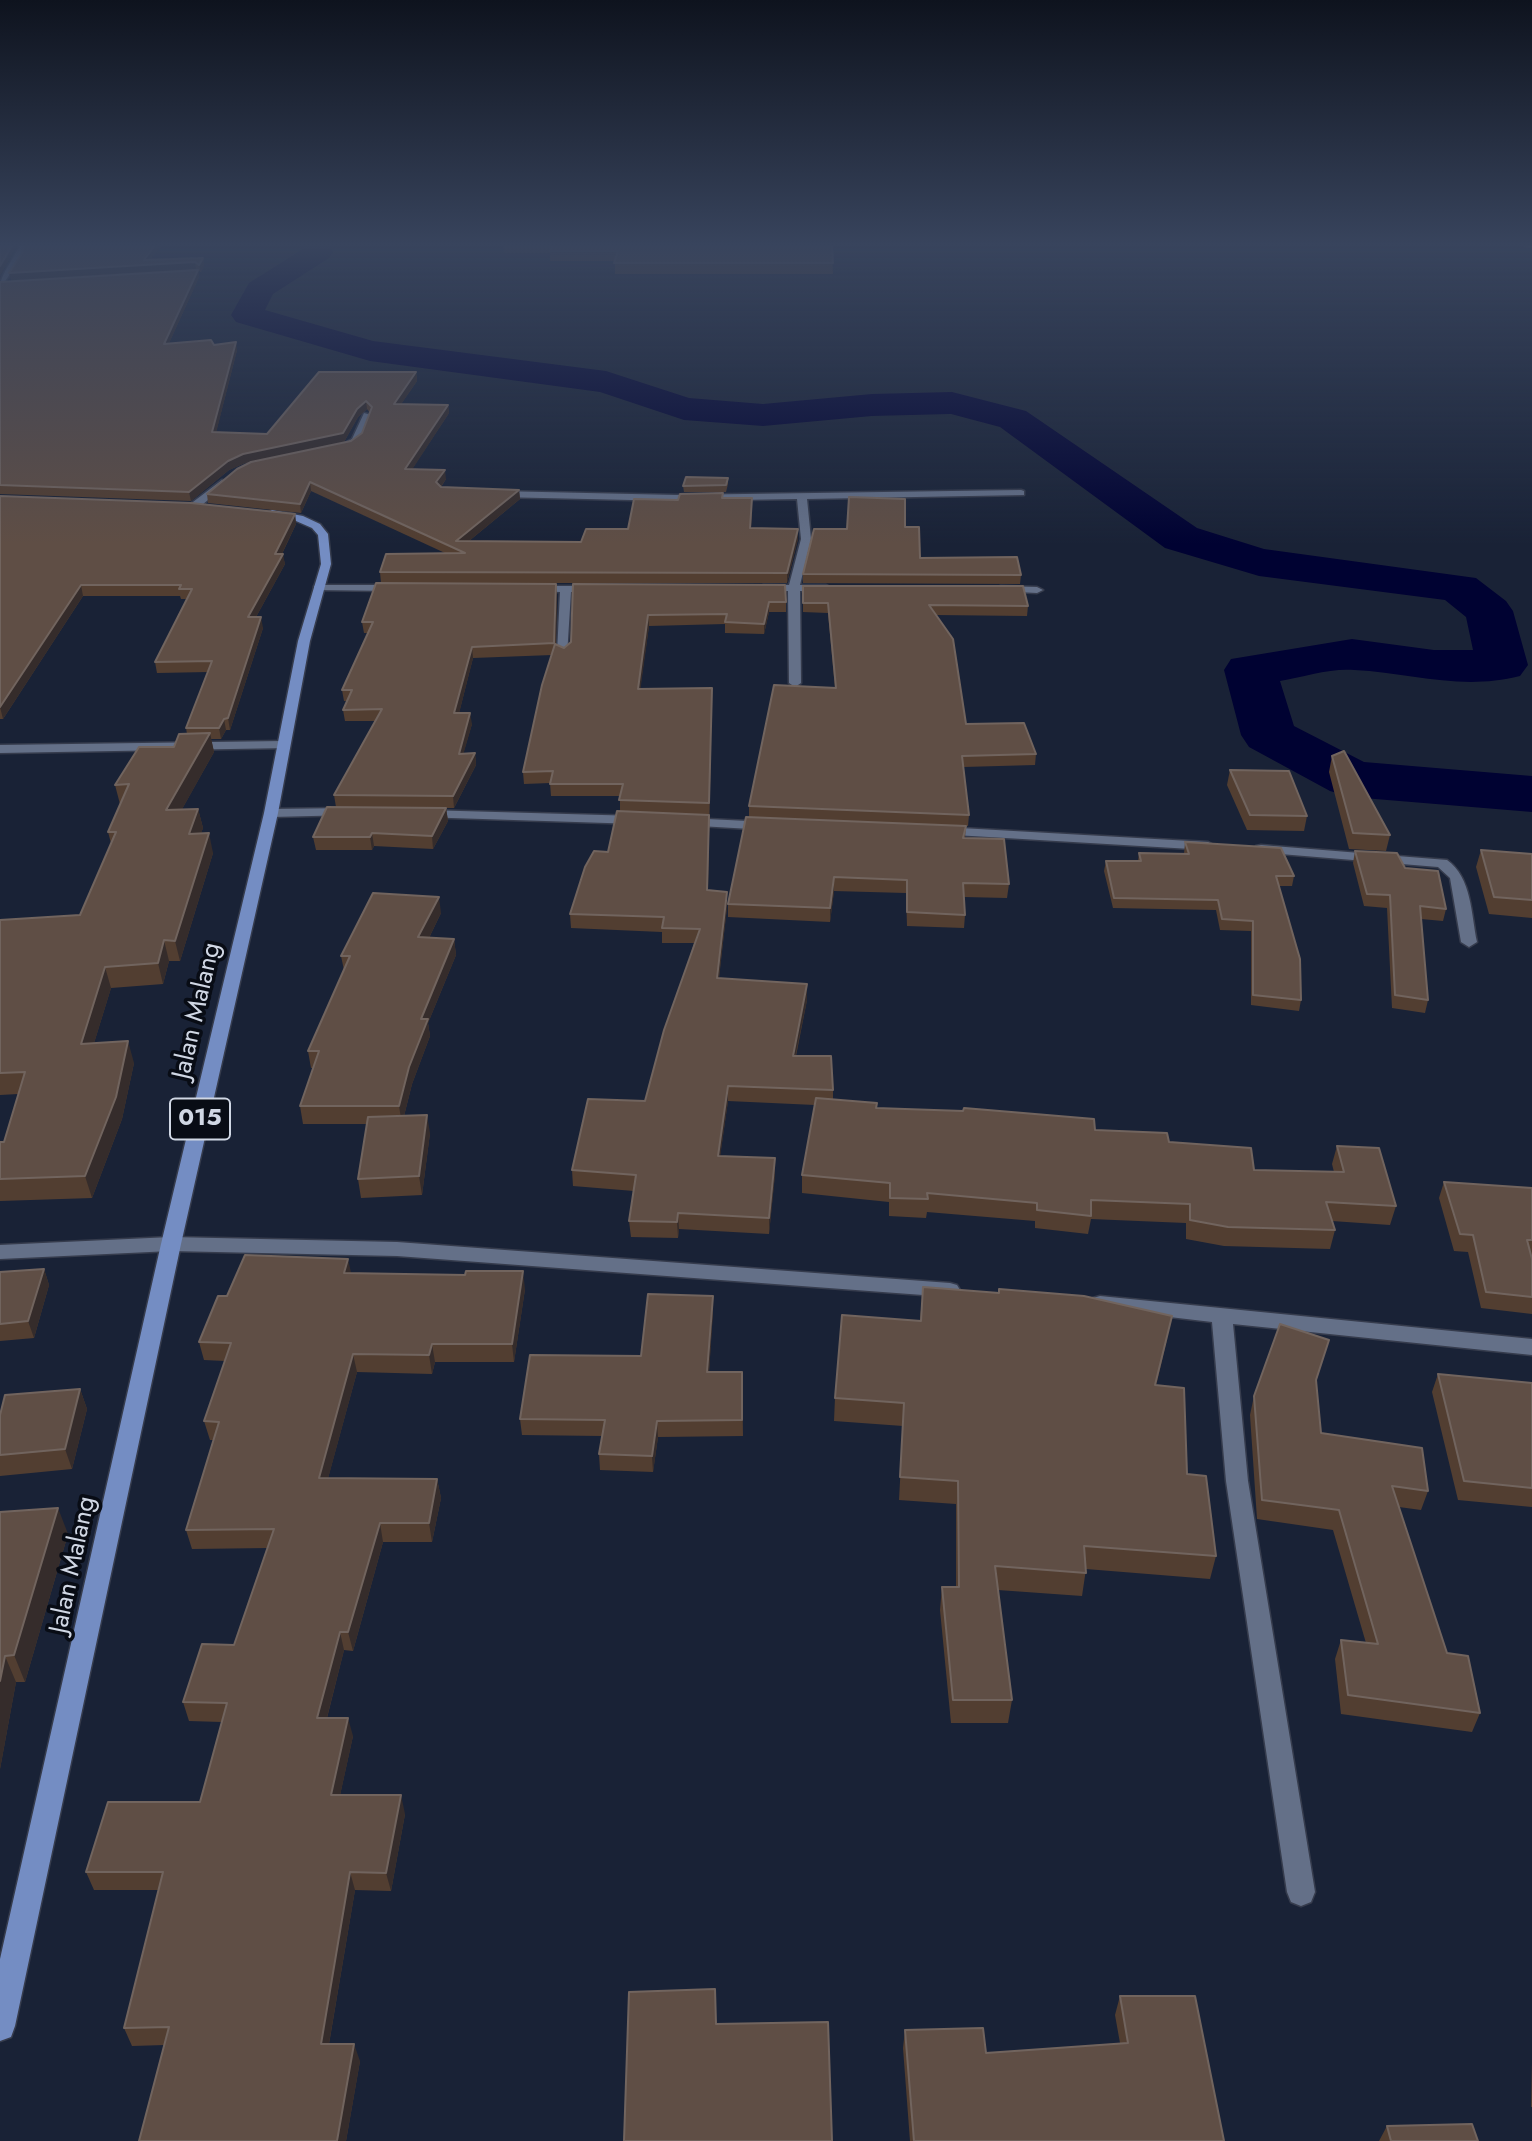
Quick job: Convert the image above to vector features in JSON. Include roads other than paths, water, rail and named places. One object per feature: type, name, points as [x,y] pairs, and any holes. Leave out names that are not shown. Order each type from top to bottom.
[{"type":"main road","points":[[170,506],[220,509]]},
{"type":"main road","name":"Jalan Malang","points":[[0,2026],[9,1944],[271,813],[304,641],[326,564],[323,534],[316,526],[299,518],[248,511]]},
{"type":"street","points":[[329,452],[356,442],[367,415]]},
{"type":"street","points":[[193,507],[234,474]]},
{"type":"street","points":[[483,493],[676,498],[1021,493]]},
{"type":"street","points":[[795,683],[794,588],[806,539],[802,497]]},
{"type":"street","points":[[318,588],[401,589]]},
{"type":"street","points":[[754,588],[834,588]]},
{"type":"street","points":[[525,589],[606,589]]},
{"type":"street","points":[[563,653],[566,589]]},
{"type":"street","points":[[983,589],[1037,590]]},
{"type":"street","points":[[0,749],[283,746]]},
{"type":"street","points":[[271,813],[370,813]]},
{"type":"street","points":[[411,813],[783,826]]},
{"type":"street","points":[[928,831],[1218,847]]},
{"type":"street","points":[[1246,848],[1442,863],[1453,871],[1457,878],[1469,942]]},
{"type":"street","points":[[0,1251],[171,1244],[397,1249],[975,1292]]},
{"type":"street","points":[[1085,1302],[1532,1348]]},
{"type":"street","points":[[1222,1314],[1237,1481],[1301,1892]]},
{"type":"waterway","points":[[346,344],[370,351],[606,382],[684,409],[763,415],[872,405],[952,403],[1013,419],[1181,538],[1259,562],[1459,588],[1489,611],[1502,665],[1434,666],[1352,654],[1250,670],[1269,735],[1351,779],[1532,794]]}]
